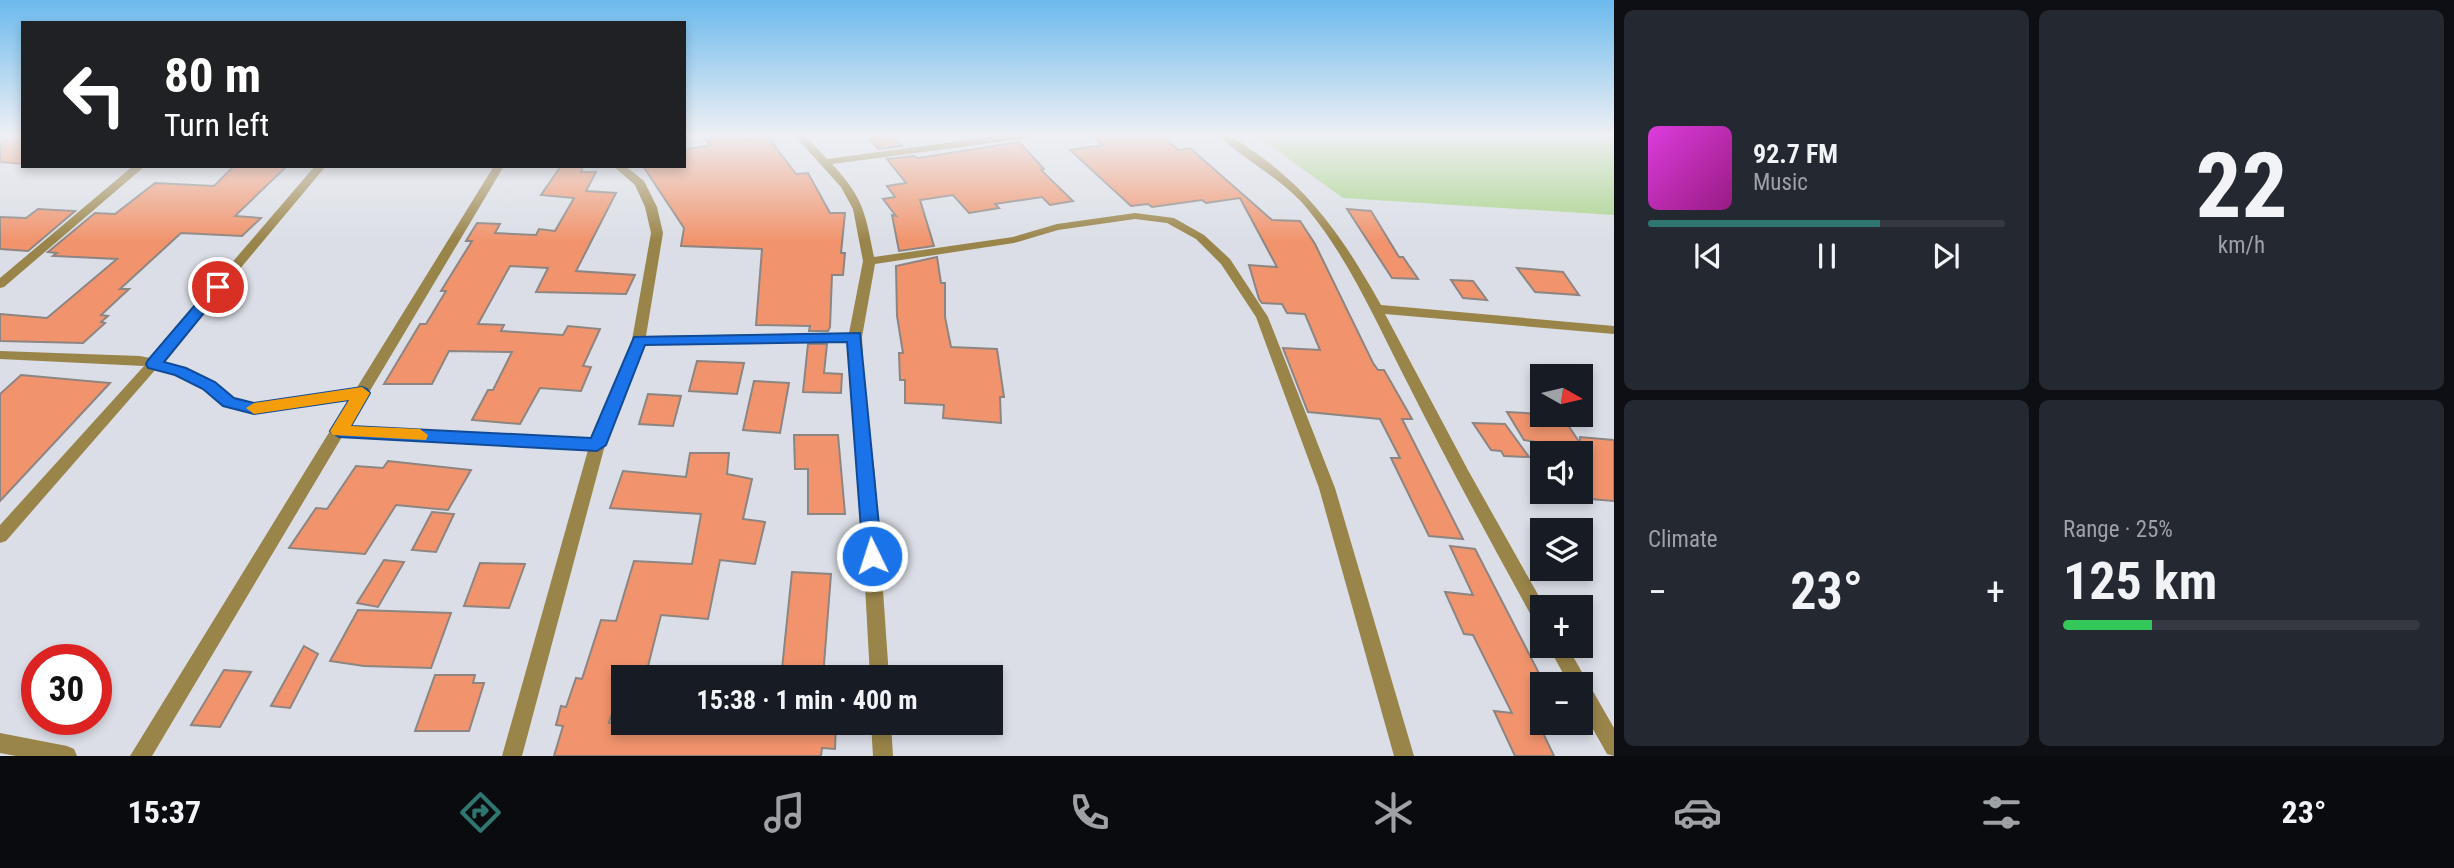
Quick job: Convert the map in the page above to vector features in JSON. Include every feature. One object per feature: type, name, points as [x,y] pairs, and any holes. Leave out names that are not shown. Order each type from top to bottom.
[{"type":"street","points":[[0,284],[135,170]]},
{"type":"street","points":[[0,536],[153,364],[317,170]]},
{"type":"street","points":[[140,756],[496,170]]},
{"type":"street","points":[[512,756],[597,445],[639,340],[657,233],[651,207],[640,183],[624,170]]},
{"type":"street","points":[[833,170],[859,209],[869,261],[855,337],[879,665]]},
{"type":"street","points":[[1274,170],[1309,204],[1376,309],[1487,522],[1530,597]]},
{"type":"street","points":[[869,261],[1014,240],[1057,227],[1135,216],[1170,220],[1209,245],[1232,270],[1262,317],[1326,488],[1404,756]]},
{"type":"street","points":[[1376,309],[1614,330]]},
{"type":"street","points":[[639,340],[855,337]]},
{"type":"street","points":[[0,355],[139,360],[181,372],[209,386],[229,402],[254,409],[362,393]]},
{"type":"street","points":[[339,431],[597,445]]},
{"type":"street","points":[[1593,710],[1614,747]]},
{"type":"street","points":[[882,735],[883,756]]},
{"type":"street","points":[[0,743],[66,756]]},
{"type":"green space","points":[[1305,170],[1614,170],[1614,215],[1343,198]]},
{"type":"building","points":[[230,170],[283,170],[235,216],[261,218],[242,236],[181,233],[120,289],[129,289],[101,315],[108,316],[101,322],[105,323],[83,343],[0,341],[0,314],[47,318],[117,259],[53,256],[57,253],[48,252],[95,213],[115,214],[155,183],[214,186]]},
{"type":"building","points":[[558,170],[596,172],[586,191],[616,193],[576,271],[635,275],[626,294],[536,292],[548,268],[510,266],[478,324],[504,325],[501,331],[563,335],[568,326],[600,329],[583,366],[591,367],[581,391],[540,388],[520,424],[472,420],[488,390],[493,390],[512,352],[449,351],[432,384],[384,384],[420,324],[426,324],[446,291],[441,291],[472,241],[466,241],[477,223],[500,224],[495,233],[536,235],[539,229],[555,231],[574,198],[541,195]]},
{"type":"building","points":[[646,170],[793,170],[796,174],[808,173],[830,213],[845,213],[841,253],[845,253],[843,275],[832,275],[828,331],[809,331],[810,326],[756,325],[762,249],[681,246],[684,228]]},
{"type":"building","points":[[896,170],[1041,170],[1073,201],[1050,205],[1042,197],[995,204],[999,208],[969,213],[953,195],[920,200],[934,246],[899,251],[892,215],[896,216],[883,199],[895,197],[887,186],[906,183]]},
{"type":"building","points":[[1092,170],[1215,170],[1272,220],[1300,221],[1315,244],[1373,363],[1378,370],[1384,370],[1412,419],[1402,419],[1463,539],[1429,536],[1391,458],[1400,458],[1380,419],[1308,412],[1283,348],[1320,350],[1305,314],[1287,313],[1282,304],[1262,303],[1259,299],[1249,265],[1277,267],[1240,198],[1152,207],[1148,204],[1131,206]]},
{"type":"building","points":[[38,209],[75,211],[28,251],[0,249],[0,217],[26,218]]},
{"type":"building","points":[[1347,209],[1371,211],[1399,257],[1403,257],[1418,279],[1392,278]]},
{"type":"building","points":[[937,257],[941,283],[945,283],[945,317],[951,347],[997,349],[1004,397],[1000,397],[1001,423],[943,418],[944,405],[905,403],[905,380],[900,380],[899,353],[903,353],[897,316],[896,266]]},
{"type":"building","points":[[1517,268],[1563,272],[1579,295],[1535,292]]},
{"type":"building","points":[[1451,280],[1473,281],[1487,300],[1463,298]]},
{"type":"building","points":[[808,344],[827,344],[824,373],[842,374],[841,393],[803,392]]},
{"type":"building","points":[[697,361],[744,363],[737,394],[689,391]]},
{"type":"building","points":[[21,375],[110,383],[0,501],[0,394]]},
{"type":"building","points":[[754,381],[789,383],[780,433],[743,430]]},
{"type":"building","points":[[648,394],[681,396],[673,426],[639,424]]},
{"type":"building","points":[[1507,412],[1530,413],[1530,427],[1569,427],[1579,441],[1530,441],[1524,440]]},
{"type":"building","points":[[1473,423],[1505,424],[1529,457],[1504,456],[1501,451],[1491,450]]},
{"type":"building","points":[[794,435],[838,435],[845,514],[808,514],[808,469],[795,469]]},
{"type":"building","points":[[1580,437],[1614,440],[1614,501],[1593,499],[1593,441],[1580,441]]},
{"type":"building","points":[[690,453],[729,453],[727,474],[752,479],[743,519],[765,522],[755,564],[720,560],[708,619],[661,615],[648,665],[611,665],[611,735],[836,735],[835,749],[822,748],[821,756],[554,756],[563,726],[556,725],[561,706],[566,707],[576,678],[582,679],[601,620],[616,621],[634,561],[692,564],[701,514],[610,508],[623,471],[686,477]]},
{"type":"building","points":[[388,461],[471,470],[448,510],[396,505],[365,554],[289,548],[316,508],[327,509],[356,466],[383,468]]},
{"type":"building","points":[[432,512],[454,514],[436,552],[412,550]]},
{"type":"building","points":[[1450,546],[1475,549],[1538,672],[1530,672],[1530,735],[1544,735],[1554,756],[1515,756],[1494,711],[1512,713],[1473,635],[1464,634],[1445,592],[1473,595]]},
{"type":"building","points":[[384,560],[404,562],[378,607],[357,603]]},
{"type":"building","points":[[480,563],[525,564],[509,608],[464,606]]},
{"type":"building","points":[[792,572],[831,574],[824,665],[782,665]]},
{"type":"building","points":[[358,610],[451,613],[431,668],[364,666],[330,661]]},
{"type":"building","points":[[304,646],[318,654],[290,708],[271,706]]},
{"type":"building","points":[[224,670],[251,672],[220,727],[191,725]]},
{"type":"building","points":[[435,675],[475,675],[473,683],[484,683],[469,731],[415,731]]},
{"type":"slow traffic","points":[[254,408],[362,393],[339,431],[420,435]]},
{"type":"route","points":[[218,287],[153,364],[181,372],[209,386],[229,402],[254,409],[362,393],[339,431],[597,445],[639,340],[855,337],[857,390],[867,475],[872,556]]}]
